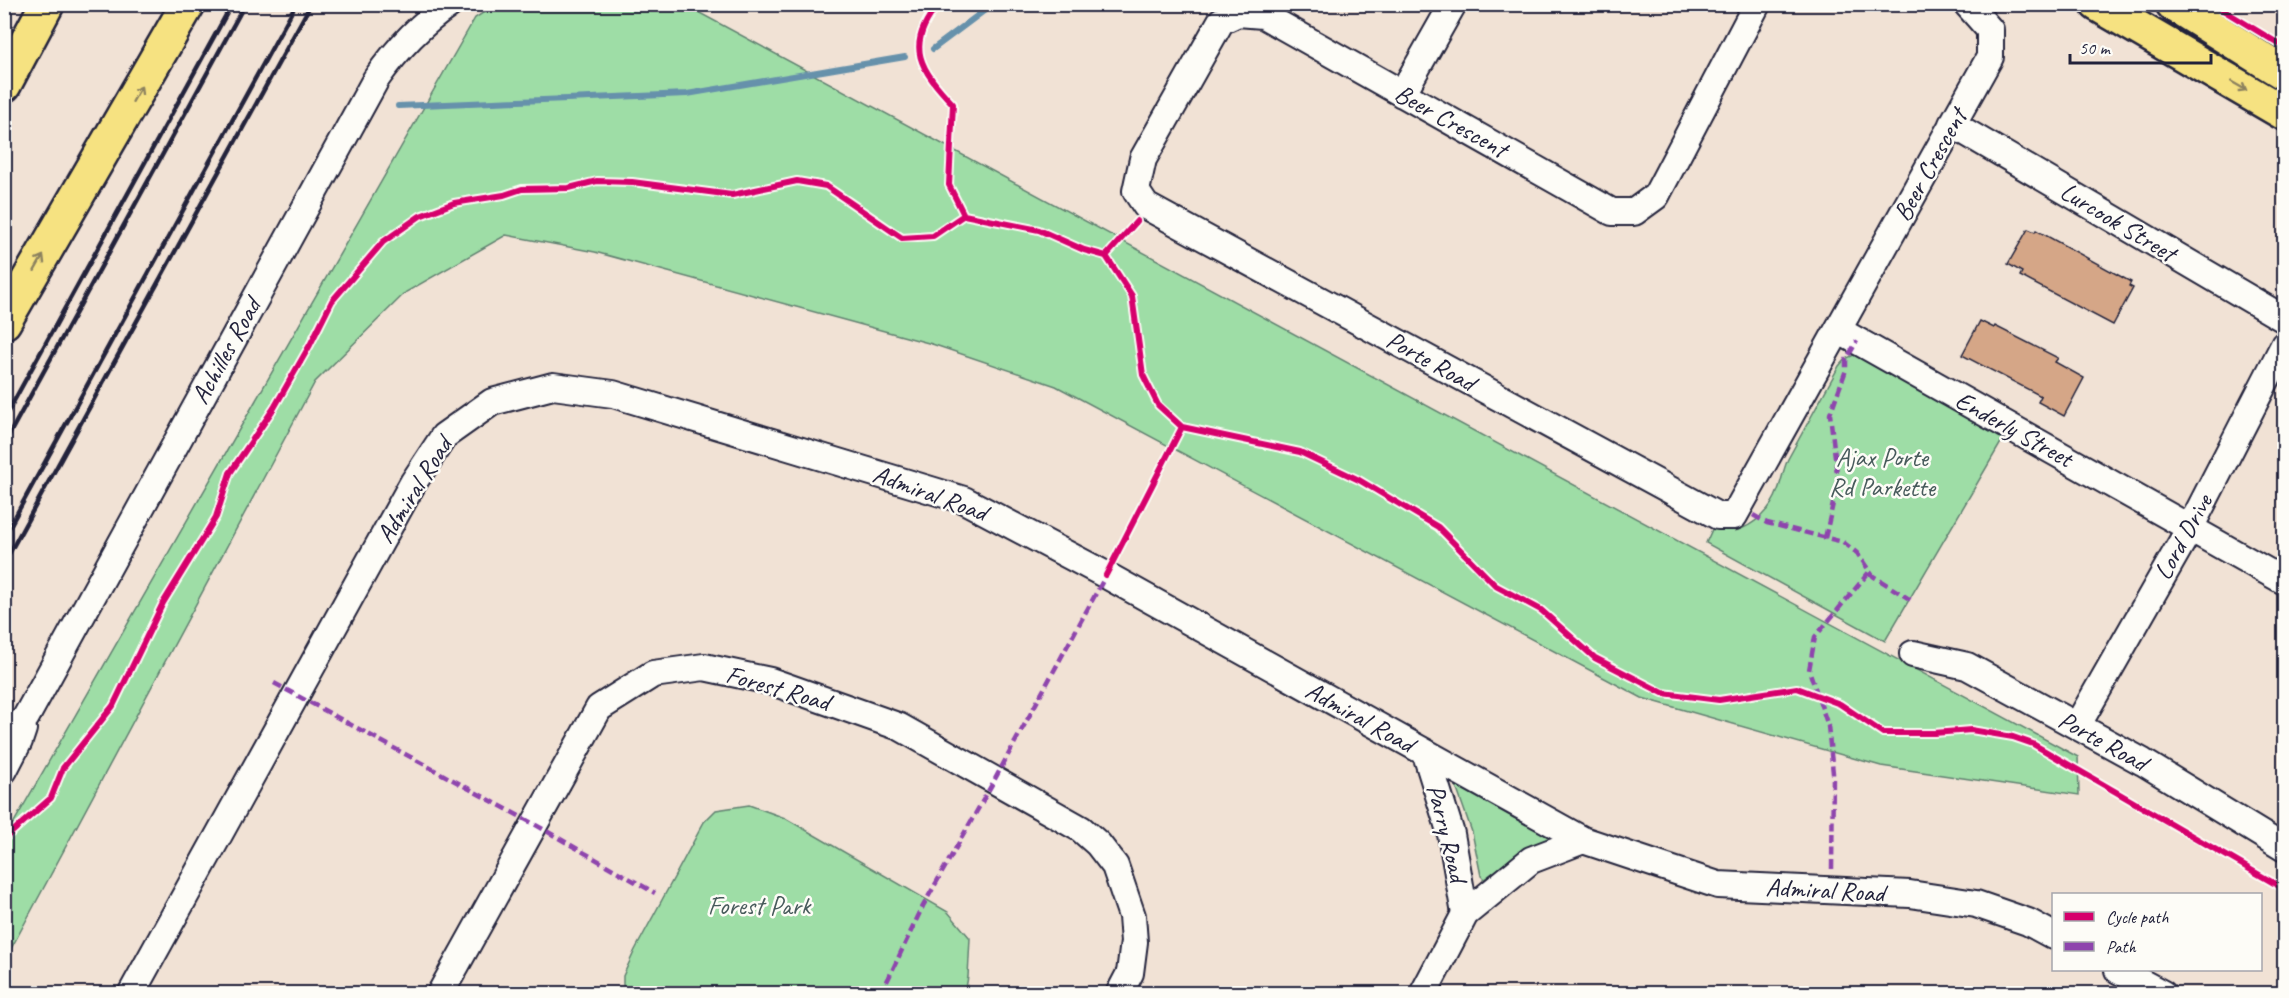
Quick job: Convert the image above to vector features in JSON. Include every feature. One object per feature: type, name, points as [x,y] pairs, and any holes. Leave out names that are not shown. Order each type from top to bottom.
[{"type":"main road","points":[[4,85],[47,4]]},
{"type":"main road","points":[[4,322],[188,4]]},
{"type":"main road","points":[[2097,4],[2284,113]]},
{"type":"main road","points":[[2173,4],[2284,73]]},
{"type":"street","name":"Achilles Road","points":[[4,744],[26,717],[371,87],[393,55],[411,35],[450,4]]},
{"type":"street","points":[[1402,94],[1453,4]]},
{"type":"street","name":"Beer Crescent","points":[[1136,190],[1143,159],[1221,21],[1238,13],[1263,15],[1612,212],[1634,212],[1656,196],[1757,4]]},
{"type":"street","name":"Beer Crescent","points":[[1734,516],[1990,57],[1990,30],[1967,4]]},
{"type":"street","name":"Lurcook Street","points":[[1952,124],[2284,319]]},
{"type":"street","name":"Porte Road","points":[[1136,190],[1146,206],[1718,516],[1734,516]]},
{"type":"street","name":"Enderly Street","points":[[1838,330],[2190,528],[2282,573]]},
{"type":"street","name":"Lord Drive","points":[[2077,726],[2190,528],[2284,345]]},
{"type":"street","name":"Admiral Road","points":[[131,993],[413,483],[444,436],[492,402],[553,386],[614,394],[964,500],[1106,575],[1583,840],[1718,885],[1910,894],[1976,904],[2028,922],[2052,935]]},
{"type":"street","name":"Porte Road","points":[[1913,654],[1966,666],[2143,762],[2284,848]]},
{"type":"street","name":"Forest Road","points":[[440,993],[599,708],[653,674],[704,667],[770,681],[900,727],[1082,829],[1098,844],[1114,866],[1132,916],[1134,942],[1130,973],[1119,993]]},
{"type":"street","name":"Achilles Road","points":[[4,770],[19,741],[26,717]]},
{"type":"street","name":"Parry Road","points":[[1426,754],[1451,834],[1465,914]]},
{"type":"street","name":"Parry Road","points":[[1423,993],[1465,914],[1531,860],[1583,840]]},
{"type":"street","points":[[2122,971],[2163,993]]},
{"type":"green space","points":[[495,5],[685,5],[2078,757],[2079,795],[1881,766],[1642,698],[1056,386],[932,344],[595,252],[506,235],[406,292],[315,382],[5,960],[5,838],[475,18]]},
{"type":"green space","name":"Ajax Porte Rd Parkette","points":[[1856,354],[2006,434],[1885,641],[1706,543],[1718,516],[1735,531],[1749,525],[1767,510],[1775,497],[1788,459],[1839,366],[1845,359]]},
{"type":"green space","points":[[1454,781],[1550,835],[1550,839],[1528,848],[1484,879],[1481,876],[1472,832]]},
{"type":"green space","name":"Forest Park","points":[[749,805],[785,818],[948,912],[970,938],[965,993],[623,993],[623,976],[635,950],[704,822],[716,810]]},
{"type":"building","points":[[2028,229],[2035,232],[2036,230],[2131,282],[2129,286],[2133,288],[2113,325],[2020,276],[2022,272],[2008,264]]},
{"type":"building","points":[[1980,321],[1994,328],[1995,326],[2058,358],[2055,362],[2084,378],[2064,416],[2038,402],[2041,396],[1962,355]]},
{"type":"waterway","points":[[933,49],[993,4]]},
{"type":"waterway","points":[[398,106],[687,94],[905,57]]},
{"type":"railway","points":[[4,419],[232,4]]},
{"type":"railway","points":[[4,444],[245,4]]},
{"type":"railway","points":[[4,537],[296,4]]},
{"type":"railway","points":[[4,563],[311,4]]},
{"type":"marked path","points":[[1825,538],[1838,482],[1830,414],[1846,370],[1846,360],[1857,341]]},
{"type":"marked path","points":[[1753,515],[1767,523],[1843,542],[1857,553],[1873,576],[1911,600]]},
{"type":"marked path","points":[[1832,869],[1833,773],[1828,726],[1809,670],[1815,637],[1870,571]]},
{"type":"marked path","points":[[881,994],[923,906],[1106,575]]},
{"type":"marked path","points":[[274,683],[534,824],[655,893]]},
{"type":"cycle path","points":[[4,839],[51,798],[63,768],[113,706],[163,603],[216,517],[230,473],[274,408],[332,301],[383,242],[420,216],[454,203],[504,195],[522,189],[569,188],[597,181],[632,182],[732,195],[797,181],[826,186],[902,238],[933,236],[964,215],[949,185],[953,104],[932,80],[925,68],[919,45],[921,33],[939,4]]},
{"type":"cycle path","points":[[2213,4],[2284,47]]},
{"type":"cycle path","points":[[964,215],[1039,230],[1084,250],[1106,256],[1137,221]]},
{"type":"cycle path","points":[[1106,256],[1132,296],[1143,375],[1158,405],[1182,427],[1300,452],[1359,480],[1438,527],[1496,586],[1541,610],[1595,658],[1663,693],[1719,700],[1797,688],[1840,704],[1883,733],[1971,730],[2013,737],[2033,744],[2284,889]]},
{"type":"cycle path","points":[[1106,575],[1182,427]]}]
